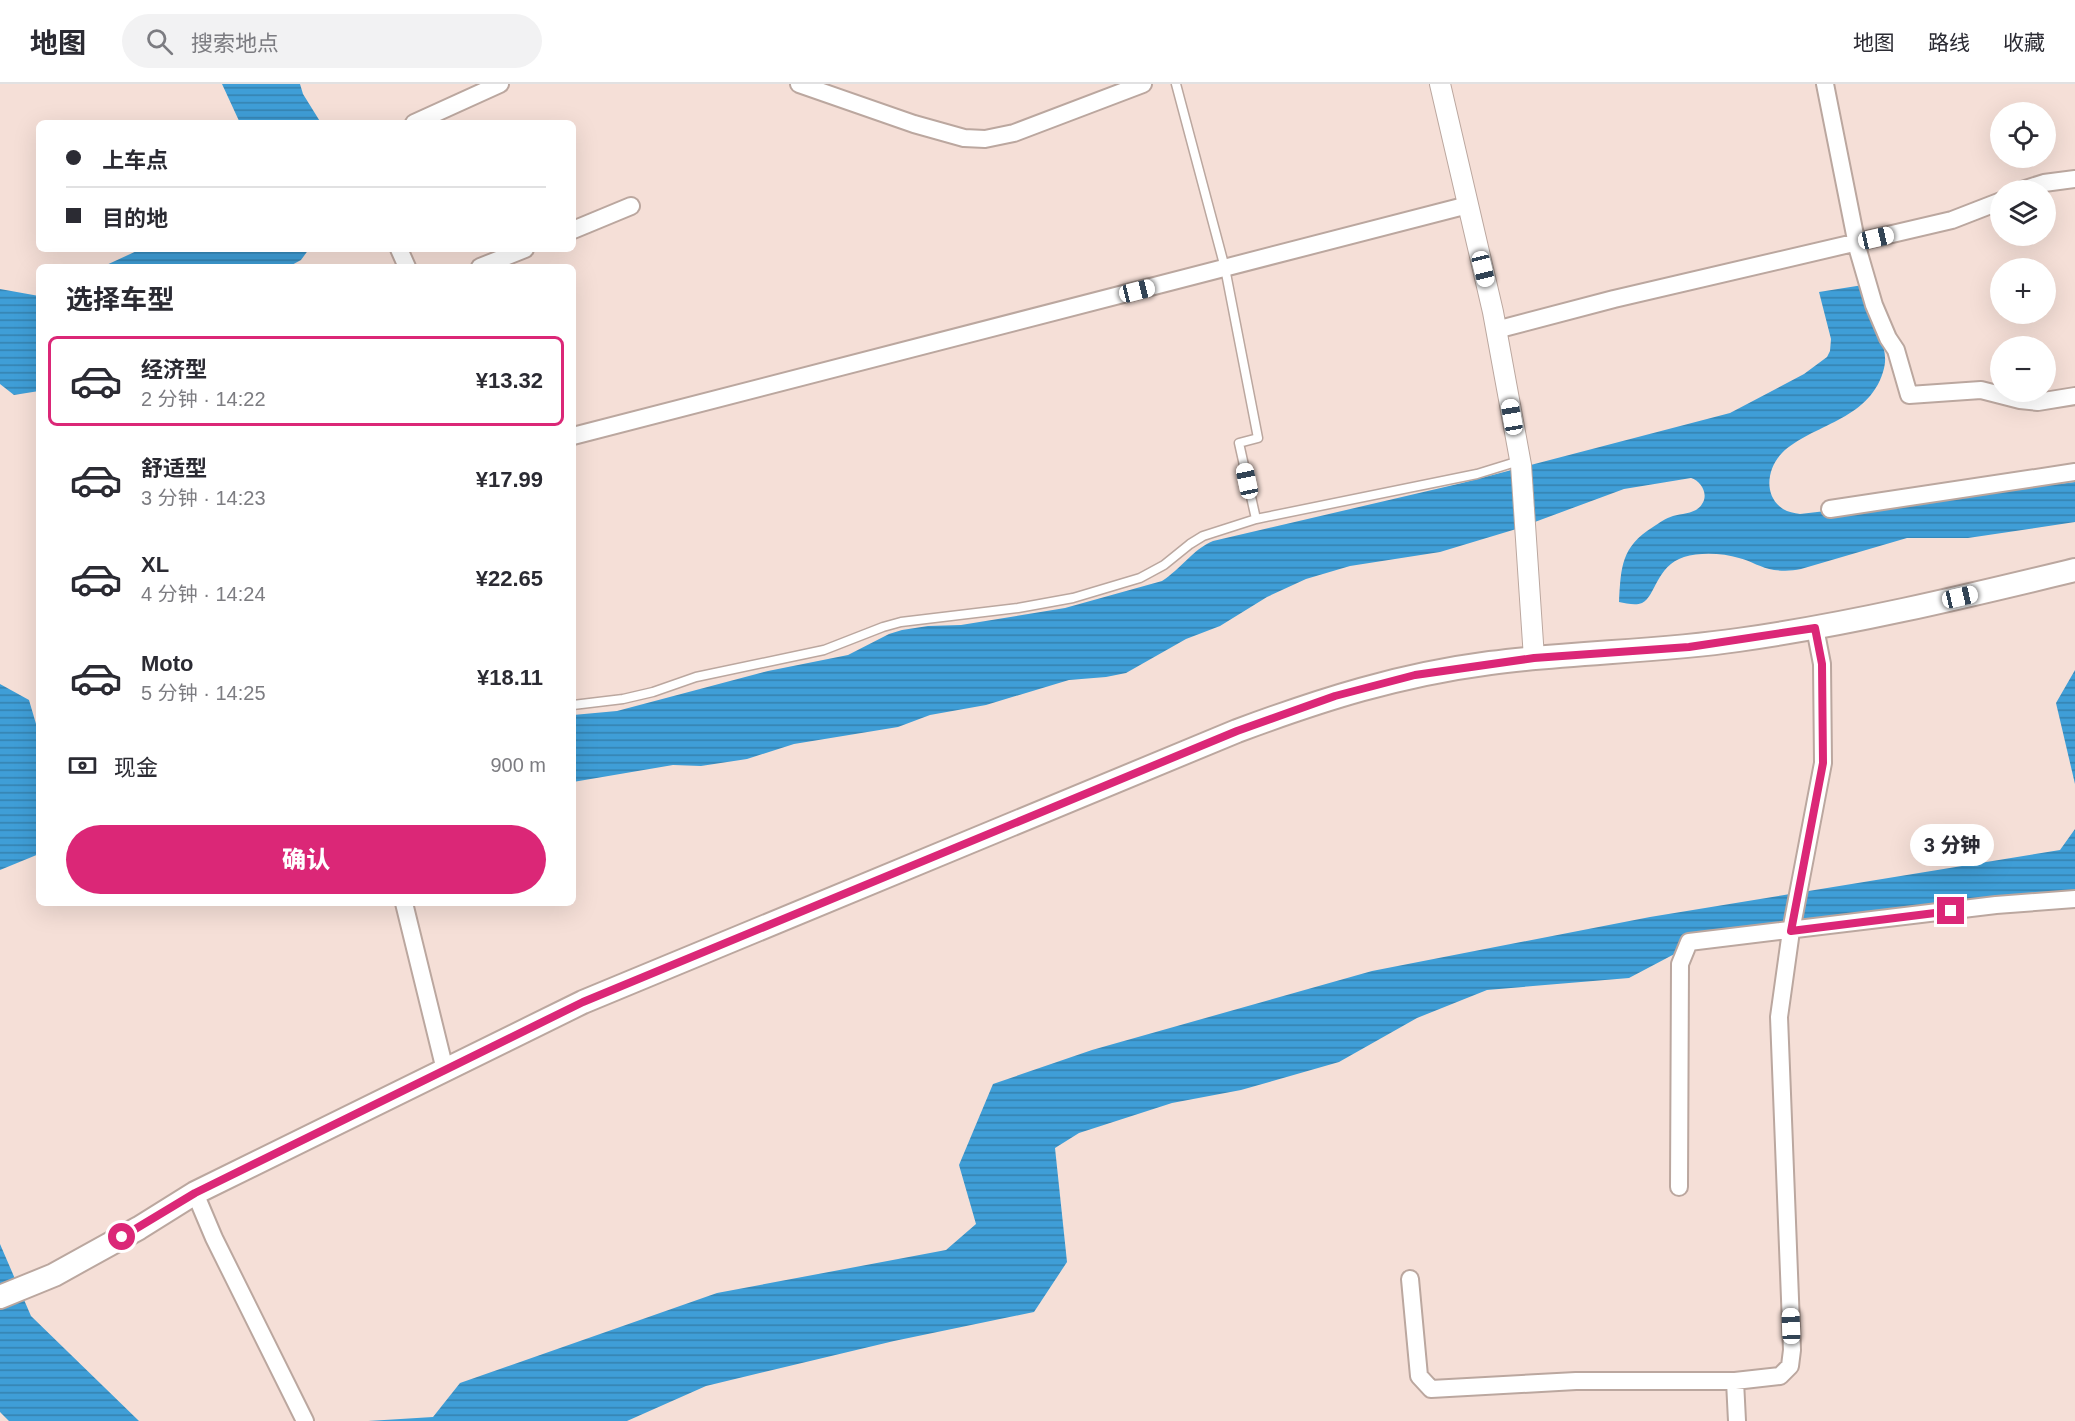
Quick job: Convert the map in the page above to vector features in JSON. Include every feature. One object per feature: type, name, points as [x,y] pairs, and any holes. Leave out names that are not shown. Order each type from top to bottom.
[{"type":"main road","points":[[0,1298],[54,1275],[139,1228],[195,1193],[583,1002],[1237,731],[1335,696],[1390,681],[1440,671],[1534,658],[1689,647],[1815,628],[1914,608],[2075,570]]},
{"type":"street","points":[[421,120],[500,84]]},
{"type":"street","points":[[799,84],[914,124],[975,140],[1014,133],[1143,84]]},
{"type":"street","points":[[1440,84],[1496,330],[1520,463],[1534,658]]},
{"type":"street","points":[[1825,84],[1857,242],[1874,305],[1888,338],[1896,350],[1909,395],[1981,390],[2038,402],[2075,396]]},
{"type":"street","points":[[2056,181],[2075,179]]},
{"type":"street","points":[[576,229],[631,206]]},
{"type":"street","points":[[576,435],[1468,206]]},
{"type":"street","points":[[1496,330],[1614,299],[1952,220],[1990,206]]},
{"type":"street","points":[[488,264],[518,252]]},
{"type":"street","points":[[1830,509],[2075,472]]},
{"type":"street","points":[[1410,1279],[1419,1376],[1431,1389],[1576,1380],[1735,1381],[1780,1376],[1790,1366],[1792,1350],[1779,1017],[1791,931],[1823,763],[1822,664],[1815,628]]},
{"type":"street","points":[[1679,1187],[1680,964],[1689,942],[1996,905],[2075,899]]},
{"type":"street","points":[[405,906],[445,1070]]},
{"type":"street","points":[[195,1193],[214,1238],[305,1421]]},
{"type":"street","points":[[1735,1381],[1737,1421]]},
{"type":"lane","points":[[1176,84],[1225,268],[1258,438],[1239,443],[1256,519]]},
{"type":"lane","points":[[576,705],[623,699],[653,692],[696,677],[824,650],[901,622],[1018,608],[1100,591],[1140,578],[1164,565],[1190,543],[1203,536],[1256,519],[1477,474],[1520,463]]},
{"type":"water","points":[[222,84],[300,84],[303,94],[319,120],[239,120]]},
{"type":"water","points":[[134,252],[307,252],[301,260],[294,264],[108,264]]},
{"type":"water","points":[[1863,285],[1884,350],[1885,364],[1876,388],[1865,401],[1852,412],[1794,443],[1777,459],[1769,482],[1772,497],[1777,503],[1785,510],[1800,514],[2075,482],[2075,522],[1968,538],[1907,538],[1791,570],[1769,569],[1726,555],[1690,555],[1675,561],[1668,567],[1647,599],[1642,603],[1633,604],[1619,602],[1622,568],[1634,542],[1663,521],[1696,510],[1702,504],[1705,496],[1701,485],[1691,478],[1624,489],[1513,530],[1440,552],[1350,566],[1306,579],[1267,597],[1220,626],[1186,639],[1126,673],[1069,680],[986,705],[930,715],[898,727],[794,744],[747,759],[701,766],[673,765],[576,781],[576,715],[617,711],[768,671],[848,655],[889,634],[902,630],[961,625],[1065,608],[1162,581],[1199,549],[1213,541],[1462,483],[1730,413],[1804,374],[1827,357],[1831,339],[1819,292]]},
{"type":"water","points":[[0,289],[36,295],[36,391],[14,395],[0,384]]},
{"type":"water","points":[[2075,670],[2075,784],[2056,703]]},
{"type":"water","points":[[0,684],[29,700],[36,724],[36,855],[0,870]]},
{"type":"water","points":[[2075,829],[2075,896],[1701,940],[1629,978],[1487,990],[1417,1018],[1339,1062],[1241,1090],[1172,1103],[1079,1133],[1055,1148],[1067,1262],[1034,1312],[894,1341],[706,1386],[627,1421],[368,1421],[433,1417],[460,1383],[717,1293],[946,1250],[976,1224],[959,1165],[993,1084],[1092,1050],[1372,971],[1650,917],[2060,850]]},
{"type":"water","points":[[0,1244],[31,1316],[139,1421],[9,1421],[0,1412]]},
{"type":"route","points":[[122,1237],[195,1193],[583,1002],[1237,731],[1335,696],[1415,675],[1534,658],[1689,647],[1815,628],[1822,664],[1823,763],[1791,931],[1951,911]]}]
